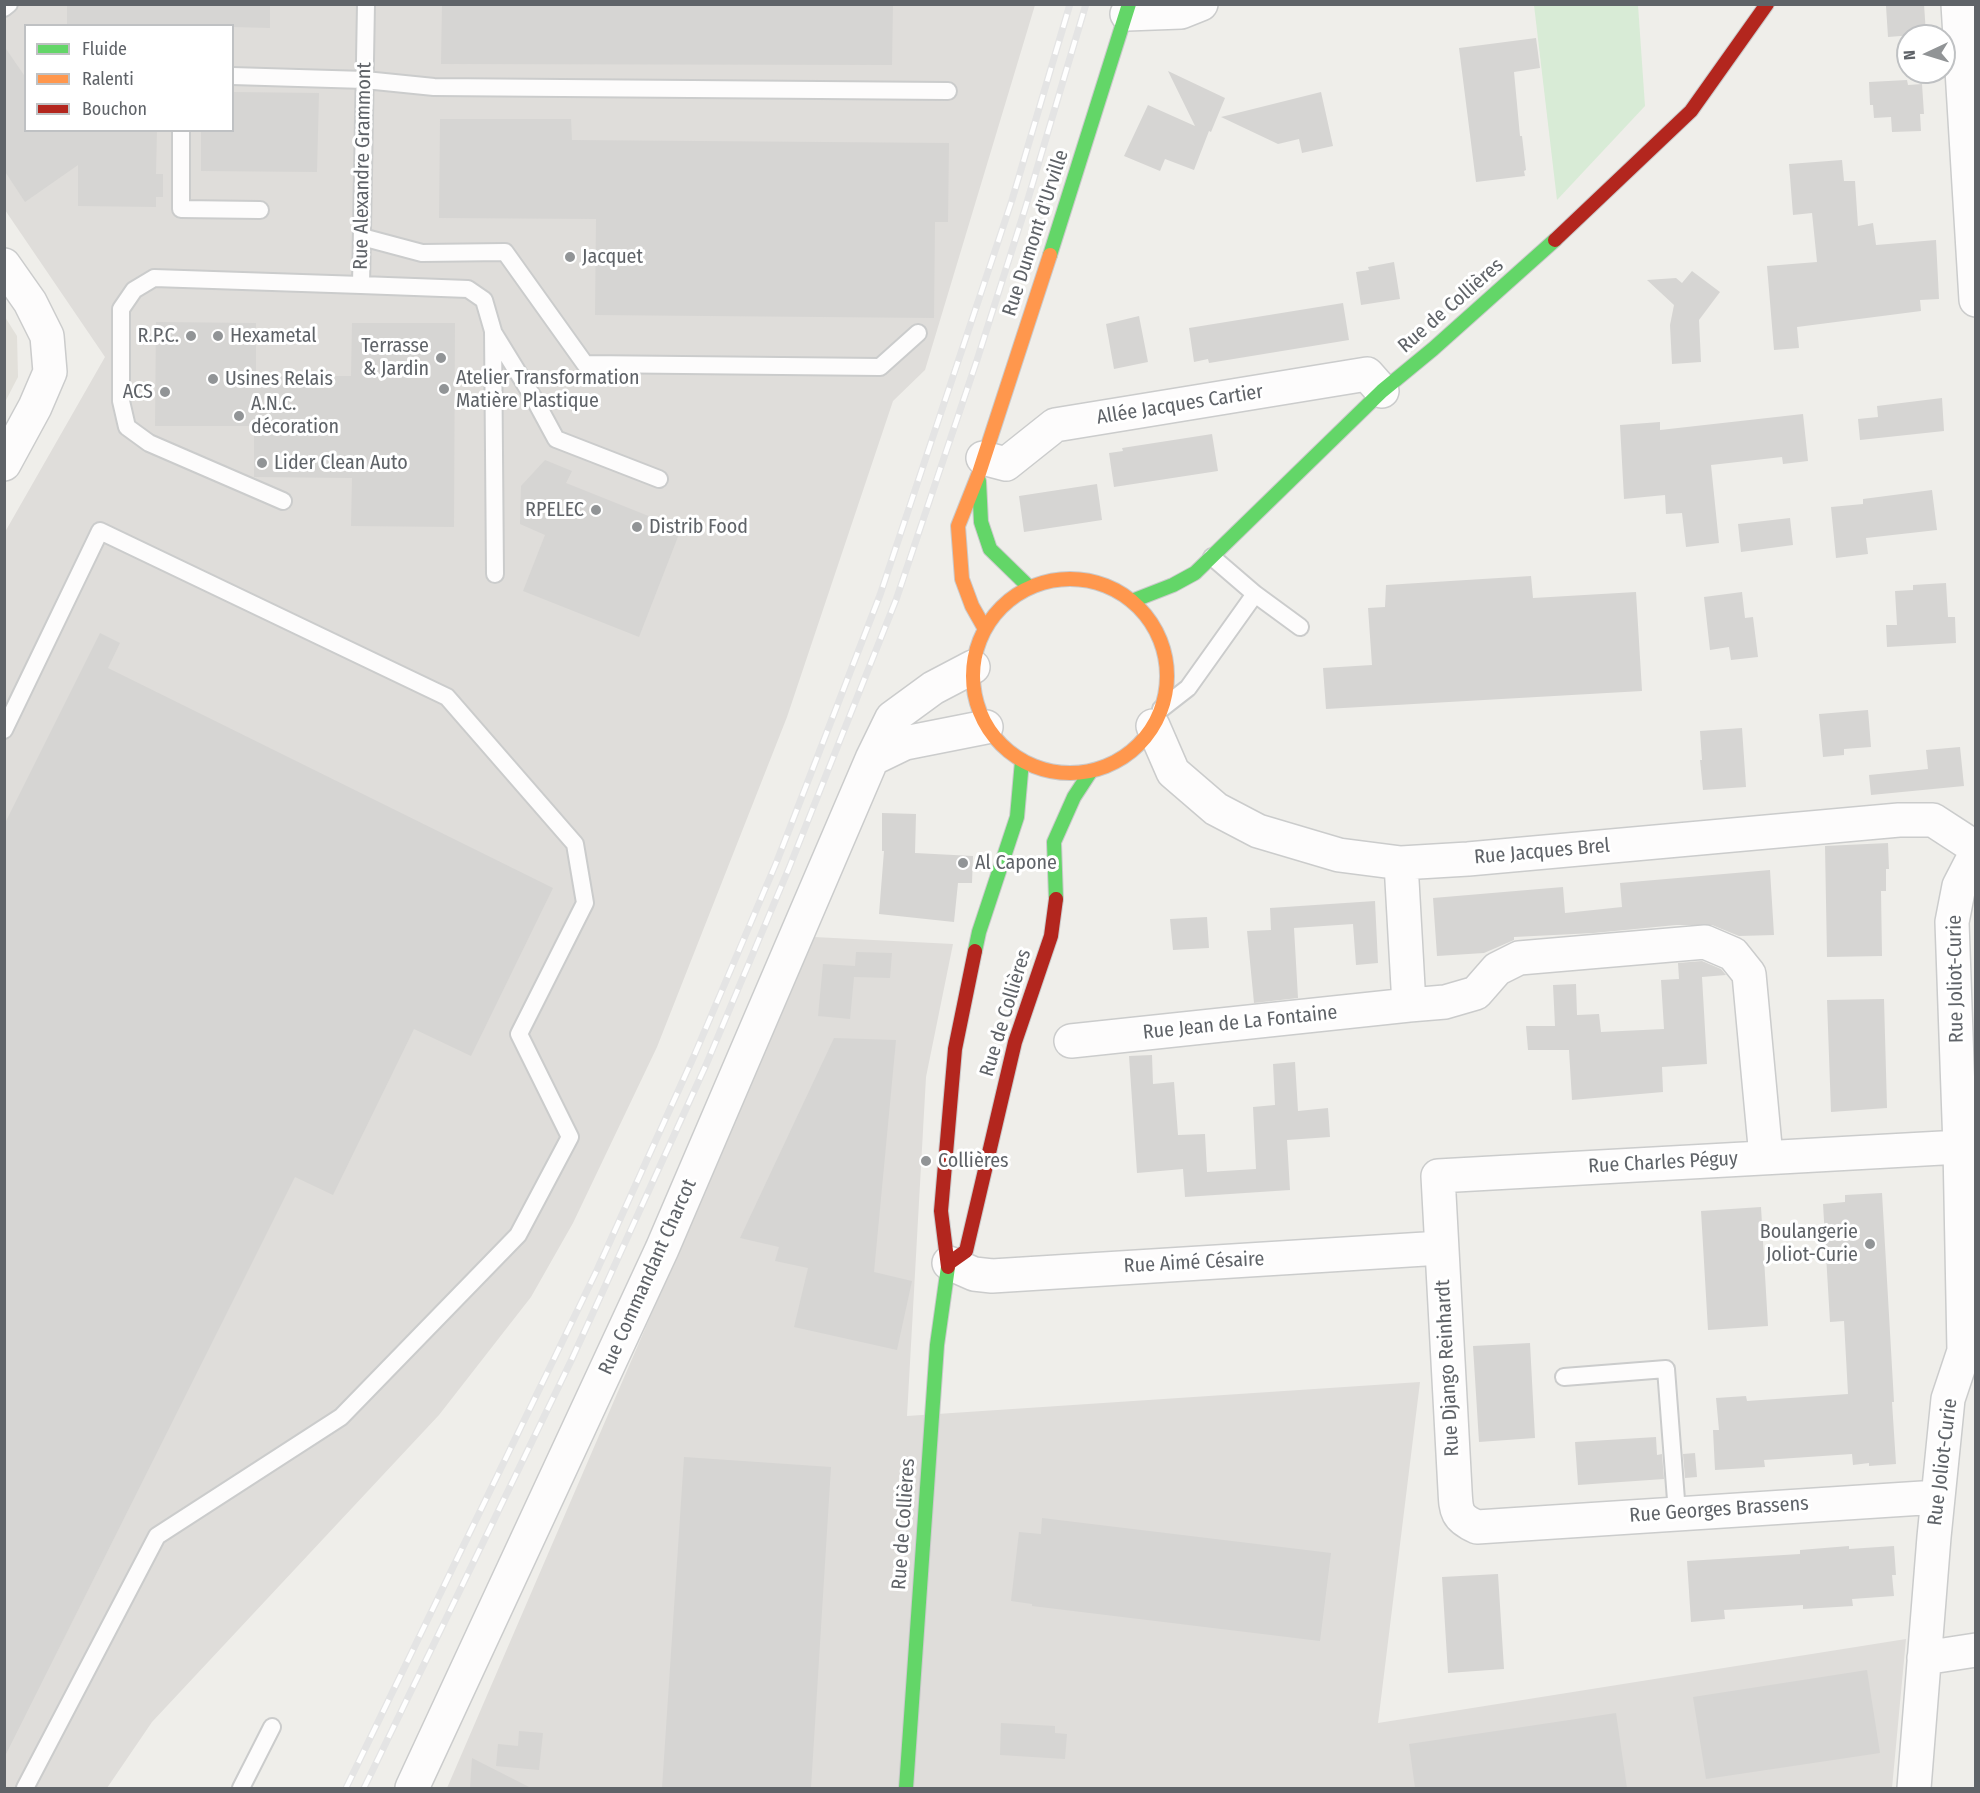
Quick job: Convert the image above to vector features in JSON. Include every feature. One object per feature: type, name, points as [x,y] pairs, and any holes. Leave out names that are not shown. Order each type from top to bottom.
[{"type":"main road","name":"Rue de Collières","points":[[1132,601],[1173,585],[1195,573],[1382,391],[1433,349],[1572,224],[1691,111],[1767,4]]},
{"type":"main road","name":"Rue Dumont d'Urville","points":[[985,629],[972,606],[962,579],[958,526],[981,466],[1128,9]]},
{"type":"main road","name":"Rue Dumont d'Urville","points":[[981,466],[981,522],[990,549],[1029,588]]},
{"type":"main road","points":[[1068,579],[1090,581],[1114,589],[1132,601],[1146,616],[1161,643],[1167,668],[1166,690],[1157,718],[1141,742],[1112,764],[1091,771],[1060,773],[1042,770],[1022,760],[997,741],[986,727],[976,701],[973,667],[985,629],[997,611],[1029,588],[1043,582],[1068,579]]},
{"type":"main road","name":"Rue de Collières","points":[[906,1788],[937,1346],[949,1263],[940,1211],[955,1049],[979,932],[1017,818],[1022,760]]},
{"type":"main road","name":"Rue de Collières","points":[[949,1263],[966,1251],[1015,1042],[1051,936],[1056,899],[1054,842],[1074,797],[1091,771]]},
{"type":"street","points":[[1128,9],[1181,12],[1201,4]]},
{"type":"street","points":[[1958,4],[1976,300]]},
{"type":"street","points":[[4,266],[30,302],[47,336],[50,372],[35,407],[4,464]]},
{"type":"street","name":"Allée Jacques Cartier","points":[[981,466],[1006,465],[1055,425],[1367,374],[1382,391]]},
{"type":"street","name":"Rue Commandant Charcot","points":[[412,1788],[663,1249],[872,759],[892,718],[933,688],[973,667]]},
{"type":"street","name":"Rue Jacques Brel","points":[[1157,718],[1173,772],[1216,809],[1258,831],[1339,855],[1401,862],[1491,857],[1899,820],[1933,820],[1976,848]]},
{"type":"street","points":[[872,759],[905,743],[986,727]]},
{"type":"street","name":"Rue Joliot-Curie","points":[[1914,1788],[1948,1399],[1964,1351],[1960,1147],[1962,1016],[1952,922],[1959,886],[1976,853]]},
{"type":"street","points":[[1401,862],[1409,1005]]},
{"type":"street","name":"Rue Jean de La Fontaine","points":[[1071,1041],[1445,1002],[1476,993],[1497,969],[1519,958],[1705,942],[1733,954],[1749,974],[1766,1157]]},
{"type":"street","name":"Rue Charles Péguy","points":[[1438,1176],[1960,1147]]},
{"type":"street","name":"Rue Django Reinhardt","points":[[1438,1176],[1456,1511],[1465,1521],[1476,1527],[1500,1524]]},
{"type":"street","name":"Rue Aimé Césaire","points":[[949,1263],[974,1274],[992,1276],[1441,1248]]},
{"type":"street","name":"Rue Georges Brassens","points":[[1500,1524],[1938,1497]]},
{"type":"street","points":[[1924,1658],[1976,1650]]},
{"type":"lane","points":[[4,8],[9,4]]},
{"type":"lane","name":"Rue Alexandre Grammont","points":[[283,501],[149,442],[127,427],[121,401],[121,309],[134,290],[154,278],[361,285],[366,4]]},
{"type":"lane","points":[[234,76],[365,80],[434,87],[948,91]]},
{"type":"lane","points":[[181,132],[181,208],[260,210]]},
{"type":"lane","points":[[362,237],[422,253],[506,252],[585,364],[880,367],[918,333]]},
{"type":"lane","points":[[361,285],[468,289],[484,300],[492,331],[495,574]]},
{"type":"lane","points":[[492,331],[536,402],[555,439],[659,479]]},
{"type":"lane","points":[[4,730],[100,531],[447,697],[574,844],[585,903],[519,1034],[570,1137],[518,1235],[341,1417],[157,1536],[25,1788]]},
{"type":"lane","points":[[1212,557],[1255,594],[1300,627]]},
{"type":"lane","points":[[1157,718],[1188,688],[1255,594]]},
{"type":"lane","points":[[1564,1377],[1666,1369],[1677,1513]]},
{"type":"lane","points":[[241,1788],[272,1727]]},
{"type":"shaded area","points":[[5,5],[1035,5],[925,370],[893,401],[787,717],[657,1047],[573,1223],[531,1297],[439,1415],[152,1722],[107,1788],[5,1788],[5,532],[105,357],[5,210]]},
{"type":"shaded area","points":[[5,317],[17,336],[18,377],[5,402]]},
{"type":"shaded area","points":[[814,937],[953,944],[926,1077],[907,1416],[1420,1382],[1378,1723],[1906,1639],[1892,1788],[447,1788]]},
{"type":"green space","points":[[1534,5],[1638,5],[1645,106],[1557,200]]},
{"type":"building","points":[[67,4],[270,4],[270,28],[234,27],[234,24],[67,24]]},
{"type":"building","points":[[442,4],[893,4],[892,65],[441,64]]},
{"type":"building","points":[[1924,4],[1925,24],[1896,24],[1896,36],[1888,37],[1886,6]]},
{"type":"building","points":[[1536,38],[1540,68],[1514,72],[1525,176],[1476,182],[1459,48]]},
{"type":"building","points":[[4,46],[24,75],[24,132],[157,132],[156,174],[163,174],[163,197],[156,197],[156,207],[78,206],[78,165],[25,202],[4,170]]},
{"type":"building","points":[[1168,71],[1225,98],[1194,170],[1165,159],[1160,171],[1124,156],[1148,105],[1195,126]]},
{"type":"building","points":[[1896,81],[1896,84],[1922,84],[1924,114],[1920,114],[1921,131],[1892,132],[1891,117],[1874,118],[1873,105],[1870,105],[1869,82]]},
{"type":"building","points":[[234,92],[319,93],[317,172],[201,171],[201,132],[234,132]]},
{"type":"building","points":[[1321,92],[1333,146],[1302,153],[1299,139],[1278,144],[1221,117]]},
{"type":"building","points":[[440,119],[571,119],[572,140],[949,143],[948,222],[935,222],[934,318],[595,315],[596,219],[439,218]]},
{"type":"building","points":[[1842,160],[1844,181],[1855,181],[1858,226],[1873,223],[1876,245],[1936,240],[1939,299],[1920,300],[1921,311],[1797,327],[1799,348],[1774,350],[1767,266],[1817,262],[1812,213],[1793,215],[1789,164]]},
{"type":"building","points":[[1394,262],[1400,299],[1361,305],[1356,272]]},
{"type":"building","points":[[1692,271],[1720,292],[1699,320],[1701,362],[1672,364],[1670,325],[1674,305],[1647,280],[1676,278],[1682,283]]},
{"type":"building","points":[[1343,303],[1349,340],[1209,363],[1208,359],[1194,362],[1189,328]]},
{"type":"building","points":[[1139,316],[1148,362],[1114,369],[1106,324]]},
{"type":"building","points":[[156,322],[256,323],[256,376],[351,376],[352,323],[455,323],[454,527],[351,526],[352,478],[254,477],[254,426],[155,426]]},
{"type":"building","points":[[1942,398],[1944,431],[1860,440],[1858,419],[1878,417],[1877,406]]},
{"type":"building","points":[[1803,414],[1808,461],[1783,464],[1782,457],[1711,465],[1719,543],[1686,547],[1682,513],[1666,514],[1665,495],[1624,499],[1620,425],[1660,422],[1660,430]]},
{"type":"building","points":[[1212,434],[1218,471],[1114,487],[1109,453],[1123,451],[1122,448]]},
{"type":"building","points":[[545,460],[572,471],[566,483],[681,529],[639,637],[523,591],[545,535],[520,524],[521,486]]},
{"type":"building","points":[[1097,484],[1102,520],[1024,532],[1019,496]]},
{"type":"building","points":[[1932,490],[1937,530],[1866,538],[1868,554],[1836,558],[1831,507],[1863,504],[1863,499]]},
{"type":"building","points":[[1790,518],[1793,545],[1741,552],[1738,524]]},
{"type":"building","points":[[1531,576],[1533,598],[1636,592],[1642,691],[1326,709],[1323,668],[1372,665],[1368,608],[1385,607],[1386,585]]},
{"type":"building","points":[[1946,583],[1948,617],[1955,617],[1956,643],[1887,647],[1886,625],[1897,625],[1895,591],[1913,590],[1913,585]]},
{"type":"building","points":[[1742,592],[1745,618],[1753,617],[1758,657],[1731,660],[1729,647],[1710,650],[1704,597]]},
{"type":"building","points":[[100,633],[120,643],[108,668],[553,888],[471,1056],[414,1029],[333,1195],[295,1177],[4,1758],[4,825]]},
{"type":"building","points":[[1868,710],[1871,747],[1844,749],[1844,755],[1823,757],[1819,714]]},
{"type":"building","points":[[1742,728],[1746,787],[1703,790],[1700,731]]},
{"type":"building","points":[[1960,747],[1964,786],[1871,795],[1869,775],[1928,769],[1926,750]]},
{"type":"building","points":[[882,813],[916,814],[915,853],[973,856],[972,883],[958,883],[954,922],[879,914],[884,851],[882,851]]},
{"type":"building","points":[[1888,843],[1889,869],[1886,869],[1886,891],[1881,891],[1882,956],[1827,957],[1825,846]]},
{"type":"building","points":[[1770,870],[1774,935],[1739,936],[1712,925],[1676,925],[1594,933],[1514,937],[1514,940],[1484,953],[1437,956],[1433,898],[1563,887],[1565,913],[1622,907],[1620,883]]},
{"type":"building","points":[[1375,901],[1378,963],[1356,965],[1353,924],[1294,928],[1298,998],[1254,1003],[1247,931],[1271,930],[1270,908]]},
{"type":"building","points":[[1207,917],[1209,948],[1173,950],[1170,919]]},
{"type":"building","points":[[856,952],[892,953],[890,978],[854,977],[850,1019],[818,1016],[823,964],[855,966]]},
{"type":"building","points":[[1702,961],[1721,969],[1726,975],[1702,977],[1707,1064],[1662,1067],[1663,1092],[1572,1100],[1569,1050],[1528,1050],[1526,1026],[1555,1026],[1553,985],[1576,984],[1577,1015],[1599,1014],[1601,1032],[1664,1029],[1661,980],[1679,979],[1678,963]]},
{"type":"building","points":[[1884,999],[1887,1108],[1831,1112],[1827,1000]]},
{"type":"building","points":[[834,1038],[896,1040],[874,1272],[912,1281],[897,1350],[794,1327],[808,1268],[775,1261],[779,1247],[740,1238]]},
{"type":"building","points":[[1152,1055],[1153,1084],[1174,1082],[1178,1135],[1205,1134],[1207,1172],[1256,1169],[1253,1107],[1275,1105],[1273,1064],[1295,1062],[1298,1111],[1328,1108],[1330,1137],[1287,1140],[1290,1190],[1185,1197],[1183,1169],[1137,1173],[1129,1056]]},
{"type":"building","points":[[1882,1193],[1896,1464],[1853,1465],[1852,1454],[1764,1460],[1765,1467],[1715,1470],[1713,1430],[1719,1430],[1716,1398],[1746,1396],[1747,1401],[1848,1394],[1844,1321],[1830,1322],[1823,1204],[1845,1202],[1845,1195]]},
{"type":"building","points":[[1761,1207],[1768,1326],[1708,1330],[1701,1211]]},
{"type":"building","points":[[1530,1343],[1535,1438],[1479,1442],[1473,1346]]},
{"type":"building","points":[[1656,1437],[1657,1455],[1662,1454],[1664,1479],[1578,1485],[1575,1442]]},
{"type":"building","points":[[1695,1453],[1697,1477],[1685,1478],[1683,1454]]},
{"type":"building","points":[[684,1457],[831,1467],[811,1788],[662,1788]]},
{"type":"building","points":[[1042,1518],[1331,1553],[1320,1641],[1032,1606],[1032,1604],[1011,1601],[1019,1532],[1041,1534]]},
{"type":"building","points":[[1849,1546],[1849,1549],[1894,1546],[1896,1575],[1892,1575],[1894,1596],[1852,1599],[1853,1606],[1803,1609],[1803,1605],[1724,1610],[1725,1619],[1691,1622],[1687,1561],[1800,1554],[1800,1550]]},
{"type":"building","points":[[1498,1574],[1504,1669],[1448,1673],[1442,1577]]},
{"type":"building","points":[[1867,1670],[1880,1753],[1706,1779],[1693,1697]]},
{"type":"building","points":[[1616,1713],[1627,1788],[1415,1788],[1409,1744]]},
{"type":"building","points":[[1001,1723],[1055,1726],[1055,1733],[1067,1734],[1065,1759],[1000,1755]]},
{"type":"building","points":[[519,1731],[543,1733],[539,1770],[496,1766],[498,1744],[518,1746]]},
{"type":"building","points":[[472,1758],[531,1788],[470,1788]]},
{"type":"railway","points":[[346,1788],[597,1270],[694,1056],[777,861],[880,595],[1012,200],[1070,4]]},
{"type":"railway","points":[[364,1788],[571,1361],[706,1065],[789,868],[896,600],[978,357],[1086,4]]},
{"type":"traffic: fast","points":[[1050,255],[1129,4]]},
{"type":"traffic: fast","points":[[1132,601],[1173,585],[1195,573],[1382,391],[1433,349],[1555,240]]},
{"type":"traffic: fast","points":[[979,481],[981,522],[990,549],[1029,587]]},
{"type":"traffic: fast","points":[[975,951],[979,932],[1017,817],[1022,761]]},
{"type":"traffic: fast","points":[[1056,899],[1054,842],[1074,797],[1091,771]]},
{"type":"traffic: fast","points":[[906,1788],[937,1345],[948,1267]]},
{"type":"traffic: slow","points":[[985,629],[972,606],[962,579],[958,526],[979,473],[1050,255]]},
{"type":"traffic: slow","points":[[1070,579],[1107,586],[1124,595],[1139,607],[1151,622],[1160,639],[1167,676],[1160,713],[1151,730],[1139,745],[1124,757],[1107,766],[1070,773],[1033,766],[1016,757],[1001,745],[989,730],[980,713],[973,676],[980,639],[989,622],[1001,607],[1016,595],[1033,586],[1070,579]]},
{"type":"traffic: jam","points":[[1555,240],[1691,111],[1767,4]]},
{"type":"traffic: jam","points":[[949,1263],[966,1251],[1015,1042],[1051,936],[1056,899]]},
{"type":"traffic: jam","points":[[948,1267],[941,1211],[955,1049],[975,951]]},
{"type":"place","name":"Jacquet","points":[[570,257]]},
{"type":"place","name":"R.P.C.","points":[[191,336]]},
{"type":"place","name":"Hexametal","points":[[218,336]]},
{"type":"place","name":"Terrasse & Jardin","points":[[441,358]]},
{"type":"place","name":"Usines Relais","points":[[213,379]]},
{"type":"place","name":"Atelier Transformation Matière Plastique","points":[[444,389]]},
{"type":"place","name":"ACS","points":[[165,392]]},
{"type":"place","name":"A.N.C. décoration","points":[[239,416]]},
{"type":"place","name":"Lider Clean Auto","points":[[262,463]]},
{"type":"place","name":"RPELEC","points":[[596,510]]},
{"type":"place","name":"Distrib Food","points":[[637,527]]},
{"type":"place","name":"Al Capone","points":[[963,863]]},
{"type":"place","name":"Collières","points":[[926,1161]]},
{"type":"place","name":"Boulangerie Joliot-Curie","points":[[1870,1244]]}]
